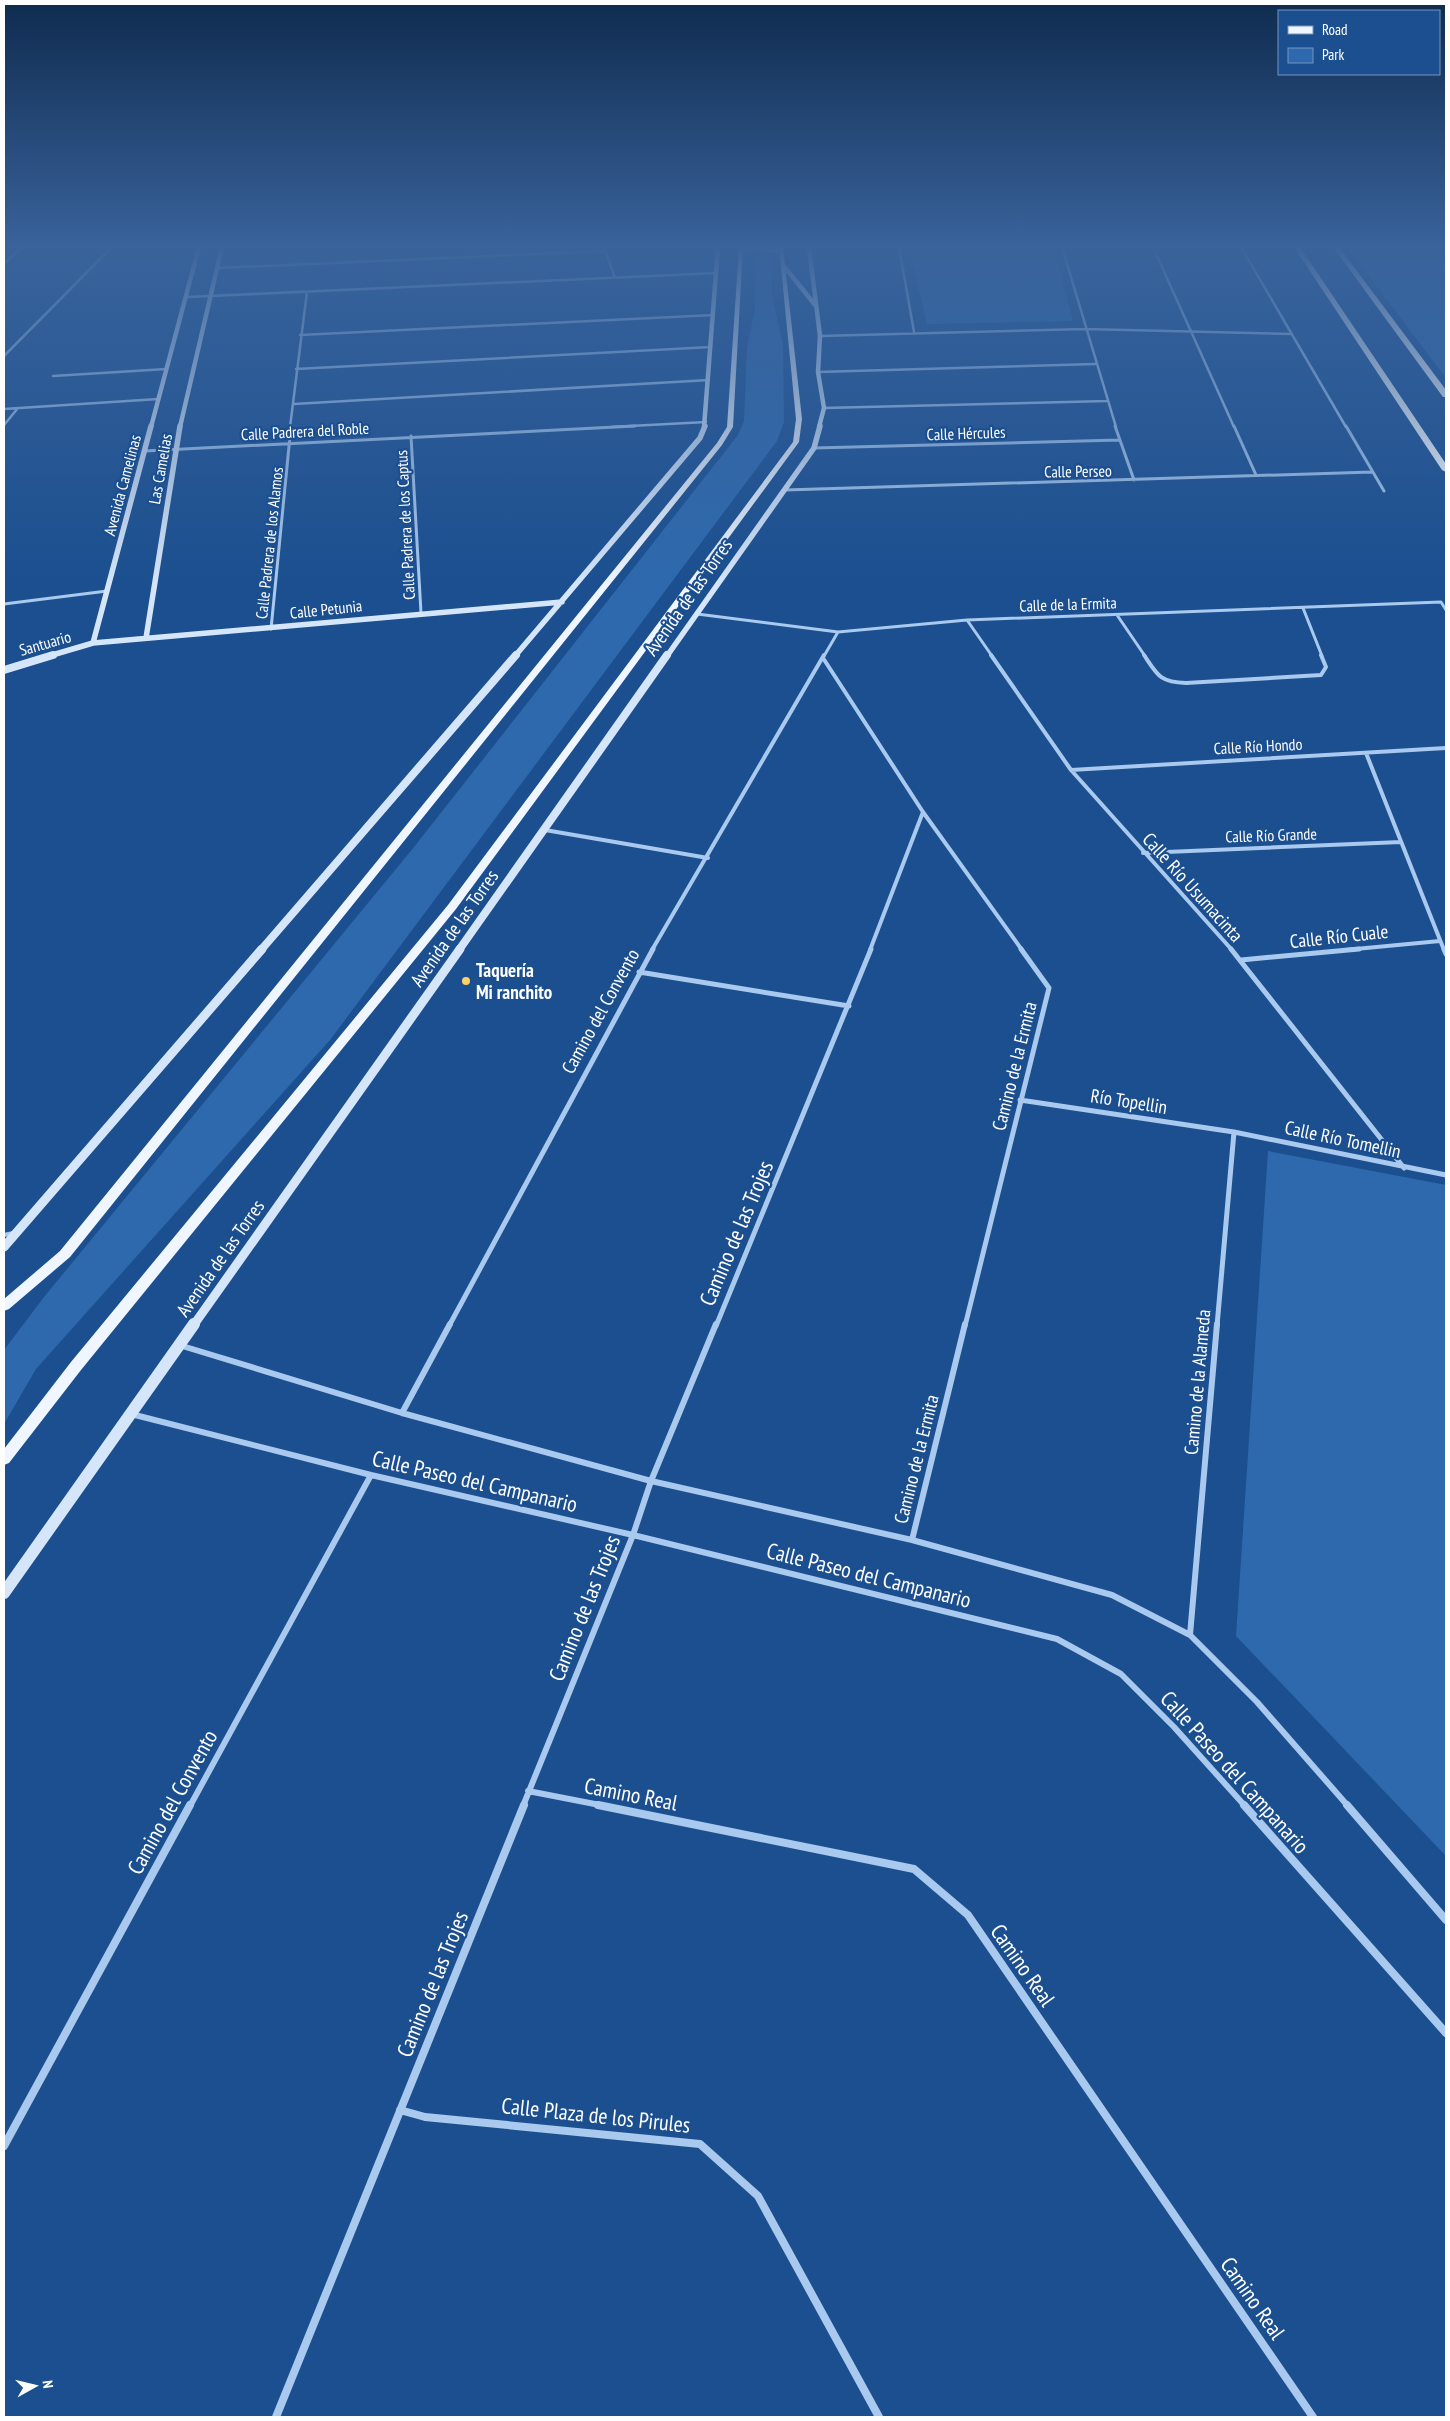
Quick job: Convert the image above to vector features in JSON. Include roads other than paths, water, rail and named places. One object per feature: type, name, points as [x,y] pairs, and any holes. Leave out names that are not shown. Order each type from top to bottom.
[{"type":"highway","points":[[1372,360],[1446,470]]},
{"type":"highway","points":[[1420,360],[1446,395]]},
{"type":"main road","points":[[4,1306],[65,1254],[720,444],[730,427],[734,360]]},
{"type":"main road","name":"Avenida de las Torres","points":[[4,1458],[76,1366],[452,907],[796,442],[799,419],[793,360]]},
{"type":"street","name":"Avenida Camelinas","points":[[94,643],[169,360]]},
{"type":"street","name":"Las Camelias","points":[[146,638],[175,449],[195,360]]},
{"type":"street","name":"Calle Padrera de los Alamos","points":[[271,629],[297,360]]},
{"type":"street","points":[[296,369],[466,360]]},
{"type":"street","points":[[4,1247],[562,602],[700,438],[706,422],[710,360]]},
{"type":"street","name":"Avenida de las Torres","points":[[4,1593],[814,448],[824,408],[818,372],[819,360]]},
{"type":"street","points":[[1095,360],[1106,401],[1134,480]]},
{"type":"street","points":[[1204,360],[1256,475]]},
{"type":"street","points":[[1306,360],[1384,491]]},
{"type":"street","points":[[818,372],[1096,364]]},
{"type":"street","points":[[53,376],[166,369]]},
{"type":"street","points":[[294,404],[709,380]]},
{"type":"street","points":[[4,409],[158,399]]},
{"type":"street","points":[[824,408],[1106,401]]},
{"type":"street","points":[[4,426],[18,408]]},
{"type":"street","name":"Calle Padrera del Roble","points":[[145,451],[706,422]]},
{"type":"street","name":"Calle Padrera de los Captus","points":[[411,436],[422,613]]},
{"type":"street","name":"Calle Hércules","points":[[814,448],[1119,440]]},
{"type":"street","name":"Calle Perseo","points":[[785,490],[1372,472]]},
{"type":"street","points":[[4,604],[107,591]]},
{"type":"street","name":"Calle Petunia","points":[[94,643],[271,629],[422,613],[562,602]]},
{"type":"street","name":"Calle de la Ermita","points":[[697,614],[838,632],[967,620],[1441,602],[1446,610]]},
{"type":"street","points":[[1117,614],[1157,675],[1168,682],[1186,683],[1321,675],[1326,667],[1303,608]]},
{"type":"street","name":"Calle Río Usumacinta","points":[[967,620],[1070,770],[1240,960],[1404,1168]]},
{"type":"street","name":"Camino del Convento","points":[[402,1413],[639,972],[708,858],[838,632]]},
{"type":"street","name":"Santuario","points":[[4,670],[94,643]]},
{"type":"street","name":"Camino de la Ermita","points":[[823,658],[923,812],[1049,988],[912,1540]]},
{"type":"street","name":"Calle Río Hondo","points":[[1070,770],[1446,748]]},
{"type":"street","points":[[1366,753],[1446,954]]},
{"type":"street","name":"Camino de las Trojes","points":[[276,2417],[633,1535],[651,1481],[849,1006],[923,812]]},
{"type":"street","points":[[545,830],[708,858]]},
{"type":"street","name":"Calle Río Grande","points":[[1143,853],[1401,842]]},
{"type":"street","name":"Calle Río Cuale","points":[[1240,960],[1440,941]]},
{"type":"street","points":[[639,972],[849,1006]]},
{"type":"street","name":"Río Topellin","points":[[1020,1100],[1234,1132]]},
{"type":"street","name":"Calle Río Tomellin","points":[[1234,1132],[1446,1175]]},
{"type":"street","name":"Camino de la Alameda","points":[[1190,1635],[1234,1132]]},
{"type":"street","points":[[179,1345],[402,1413],[651,1481],[912,1540],[1112,1595],[1190,1635],[1257,1702],[1446,1920]]},
{"type":"street","name":"Calle Paseo del Campanario","points":[[131,1414],[371,1475],[633,1535],[1057,1639],[1121,1674],[1174,1727],[1446,2033]]},
{"type":"street","name":"Camino del Convento","points":[[4,2146],[371,1475]]},
{"type":"street","name":"Camino Real","points":[[528,1791],[914,1869],[968,1915],[1313,2417]]},
{"type":"street","name":"Calle Plaza de los Pirules","points":[[400,2110],[425,2117],[700,2144],[758,2196],[880,2417]]},
{"type":"lane","points":[[4,1235],[15,1233]]},
{"type":"place","name":"Taquería Mi ranchito","points":[[466,981]]}]
